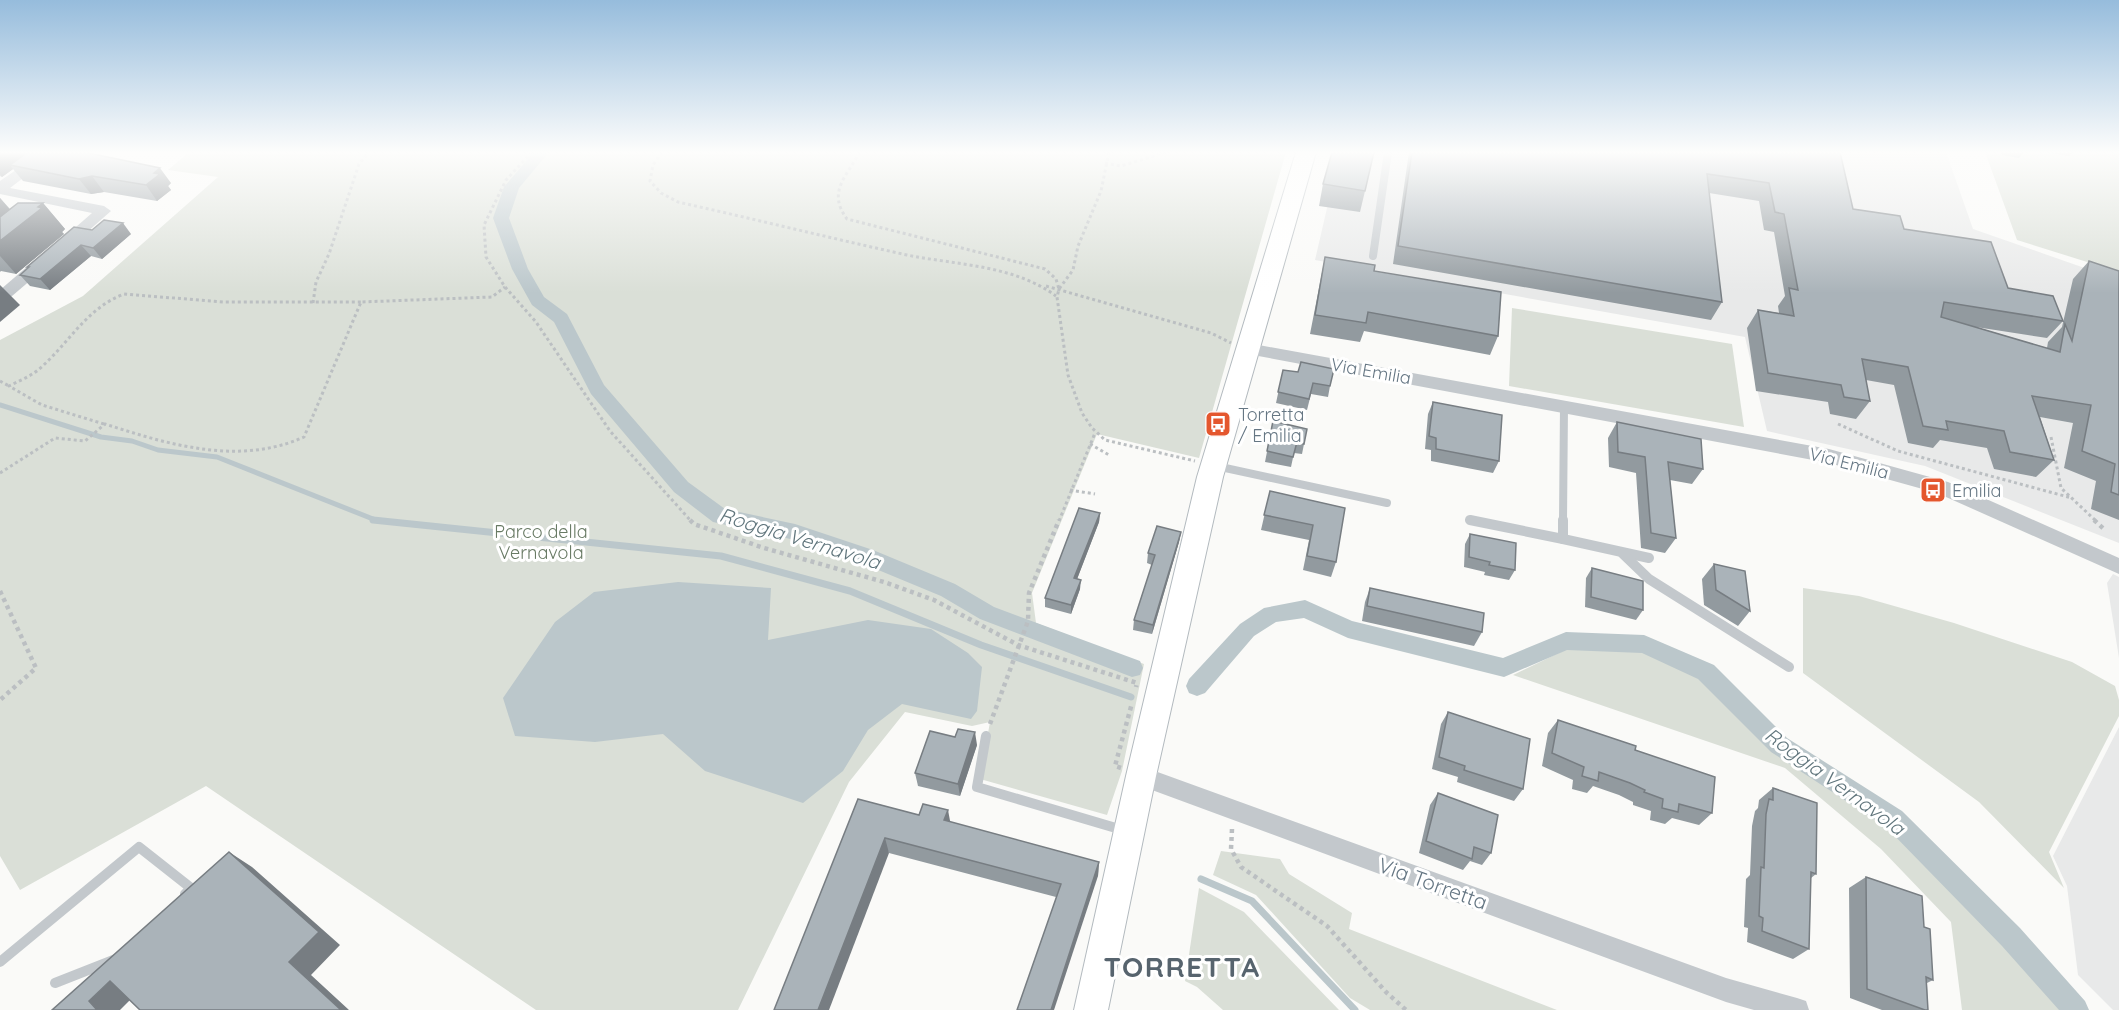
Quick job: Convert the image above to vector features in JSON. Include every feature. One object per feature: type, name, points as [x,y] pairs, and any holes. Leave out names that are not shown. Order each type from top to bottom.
[{"type":"street","points":[[0,298],[104,211],[48,199]]},
{"type":"street","points":[[1091,1010],[1237,345],[1289,199]]},
{"type":"street","name":"Via Emilia","points":[[1237,345],[1829,456],[1942,487],[2119,566]]},
{"type":"street","name":"Via Torretta","points":[[1141,776],[1726,990],[1797,1010]]},
{"type":"street","name":"Via Torretta","points":[[1726,990],[1751,1010]]},
{"type":"lane","points":[[1373,256],[1381,199]]},
{"type":"lane","points":[[1563,538],[1564,406]]},
{"type":"lane","points":[[1209,465],[1387,503]]},
{"type":"lane","points":[[1470,520],[1649,558]]},
{"type":"lane","points":[[1622,552],[1648,579],[1789,668]]},
{"type":"lane","points":[[986,736],[976,787],[1130,832]]},
{"type":"lane","points":[[0,962],[140,848],[191,888],[175,904]]},
{"type":"lane","points":[[55,983],[117,958],[126,950]]},
{"type":"path","points":[[314,303],[316,282],[329,254],[347,199]]},
{"type":"path","points":[[497,199],[484,225],[486,257],[505,287],[536,322],[610,431],[694,524],[764,548],[894,585],[934,600],[1019,643],[1137,683],[1115,766],[1141,776]]},
{"type":"path","points":[[673,199],[910,255],[1026,278],[1045,286],[1211,333],[1237,345]]},
{"type":"path","points":[[837,199],[838,207],[847,219],[1045,269],[1056,279],[1059,289]]},
{"type":"path","points":[[1098,199],[1078,246],[1072,270],[1059,289],[1057,297],[1066,370],[1074,396],[1095,433],[1106,440],[1209,465]]},
{"type":"path","points":[[1045,286],[1057,297]]},
{"type":"path","points":[[9,386],[36,373],[81,324],[114,296],[124,294],[223,302],[314,303],[492,297],[505,287]]},
{"type":"path","points":[[0,381],[23,397],[54,410],[167,444],[211,450],[266,451],[287,447],[304,437],[361,302]]},
{"type":"path","points":[[0,473],[56,438],[85,441],[105,424]]},
{"type":"path","points":[[1838,424],[1898,451],[2072,498]]},
{"type":"path","points":[[986,736],[1028,621],[1029,593],[1095,433]]},
{"type":"path","points":[[2051,437],[2061,488],[2105,530]]},
{"type":"path","points":[[1090,444],[1109,455]]},
{"type":"path","points":[[1070,490],[1095,494]]},
{"type":"path","points":[[0,591],[36,668],[0,700]]},
{"type":"path","points":[[1228,808],[1232,818],[1229,843],[1231,855],[1241,867],[1327,926],[1387,993],[1406,1010]]},
{"type":"shaded area","points":[[1329,199],[1963,199],[1973,229],[2119,280],[2119,543],[1925,466],[1767,431],[1745,337],[1315,260]]},
{"type":"shaded area","points":[[2113,574],[2119,577],[2119,658],[2107,583]]},
{"type":"shaded area","points":[[678,582],[771,588],[768,640],[868,620],[931,629],[968,653],[982,667],[977,711],[971,719],[902,704],[868,730],[843,771],[803,803],[705,771],[663,734],[595,742],[515,736],[503,698],[555,622],[594,592]]},
{"type":"shaded area","points":[[2119,727],[2119,1010],[2113,1010],[2078,975],[2067,886],[2053,856]]},
{"type":"green space","name":"Parco della Vernavola","points":[[193,199],[1273,199],[1199,458],[1097,434],[1032,593],[1036,623],[1144,664],[1122,771],[1107,815],[980,779],[990,722],[972,726],[905,712],[849,782],[738,1010],[536,1010],[206,786],[20,890],[0,856],[0,340],[83,296]]},
{"type":"green space","points":[[2002,199],[2119,199],[2119,272],[2017,240]]},
{"type":"green space","points":[[1512,308],[1732,344],[1744,427],[1509,386]]},
{"type":"green space","points":[[1803,588],[1859,596],[1954,623],[2072,662],[2115,686],[2119,700],[2119,716],[2049,852],[2064,888],[1979,802],[1803,673]]},
{"type":"green space","points":[[1569,648],[1646,650],[1707,676],[1777,747],[1892,822],[2068,1010],[1962,1010],[1951,922],[1881,849],[1785,768],[1513,675]]},
{"type":"green space","points":[[1221,851],[1280,859],[1289,874],[1352,913],[1349,929],[1557,1010],[1370,1010],[1350,998],[1256,895],[1213,875]]},
{"type":"green space","points":[[1199,888],[1244,912],[1339,1010],[1223,1010],[1197,987],[1185,981]]},
{"type":"building","points":[[1405,199],[1710,199],[1722,302],[1398,246]]},
{"type":"building","points":[[1772,199],[1851,199],[1853,209],[1900,216],[1904,229],[1991,242],[2008,288],[2053,296],[2063,321],[1944,302],[1941,317],[2060,352],[2065,324],[2072,341],[2089,261],[2119,271],[2119,495],[2111,492],[2115,464],[2082,451],[2091,405],[2032,396],[2054,460],[2010,452],[2004,431],[1946,421],[1948,430],[1923,426],[1908,367],[1862,359],[1870,401],[1844,397],[1841,385],[1768,373],[1758,310],[1794,316],[1789,288],[1798,290],[1784,214],[1775,212]]},
{"type":"building","points":[[18,203],[43,203],[38,207],[42,208],[0,241],[0,217]]},
{"type":"building","points":[[104,220],[123,223],[93,248],[81,245],[40,279],[20,275],[74,227],[92,230]]},
{"type":"building","points":[[1325,257],[1375,265],[1374,271],[1501,292],[1498,336],[1368,312],[1366,323],[1315,315]]},
{"type":"building","points":[[1301,362],[1334,369],[1330,386],[1313,383],[1309,399],[1278,392],[1283,370],[1298,372]]},
{"type":"building","points":[[1433,402],[1502,415],[1499,461],[1436,449],[1436,438],[1429,436]]},
{"type":"building","points":[[1273,421],[1307,429],[1304,444],[1297,442],[1293,457],[1267,451]]},
{"type":"building","points":[[1617,422],[1701,439],[1703,469],[1668,462],[1676,538],[1651,533],[1645,457],[1618,452]]},
{"type":"building","points":[[1270,491],[1345,508],[1336,562],[1307,556],[1313,525],[1264,515]]},
{"type":"building","points":[[1079,508],[1100,513],[1074,578],[1081,580],[1071,605],[1045,598]]},
{"type":"building","points":[[1157,526],[1181,532],[1153,625],[1134,620],[1155,555],[1148,553]]},
{"type":"building","points":[[1470,534],[1516,543],[1515,570],[1489,565],[1490,562],[1469,557]]},
{"type":"building","points":[[1714,564],[1745,571],[1750,611],[1716,590]]},
{"type":"building","points":[[1592,568],[1643,581],[1643,610],[1591,597]]},
{"type":"building","points":[[1370,588],[1484,613],[1482,632],[1367,606]]},
{"type":"building","points":[[1448,712],[1530,739],[1523,789],[1464,770],[1465,766],[1439,757]]},
{"type":"building","points":[[1558,720],[1636,746],[1635,750],[1715,777],[1712,813],[1679,804],[1678,812],[1662,808],[1663,799],[1644,792],[1645,790],[1630,783],[1599,772],[1598,781],[1582,776],[1584,767],[1552,753]]},
{"type":"building","points":[[958,729],[975,732],[958,784],[915,773],[930,731],[955,737]]},
{"type":"building","points":[[1773,788],[1817,803],[1816,874],[1811,872],[1809,949],[1762,931],[1763,918],[1759,916],[1761,867],[1764,868],[1766,814],[1769,799],[1773,800]]},
{"type":"building","points":[[1438,793],[1498,815],[1491,853],[1474,847],[1472,859],[1426,841]]},
{"type":"building","points":[[858,799],[919,815],[923,804],[948,810],[944,820],[1099,862],[1051,1010],[1017,1010],[1061,884],[885,838],[818,1010],[774,1010]]},
{"type":"building","points":[[229,852],[319,932],[289,962],[341,1010],[140,1010],[110,981],[89,1001],[97,1010],[52,1010]]},
{"type":"building","points":[[1866,877],[1922,896],[1924,927],[1930,929],[1933,980],[1926,977],[1928,1010],[1867,989]]},
{"type":"waterway","name":"Roggia Vernavola","points":[[508,199],[501,218],[520,269],[538,301],[561,318],[597,389],[681,487],[720,516],[795,532],[866,556],[948,590],[987,613],[1132,668]]},
{"type":"waterway","points":[[0,405],[101,437],[132,441],[158,450],[217,457],[376,520]]},
{"type":"waterway","points":[[376,520],[721,556],[850,591],[981,645],[1131,697]]},
{"type":"waterway","name":"Roggia Vernavola","points":[[1197,686],[1247,630],[1271,614],[1305,609],[1348,629],[1504,668],[1566,641],[1644,644],[1706,672],[1779,745],[1894,819],[2011,937],[2076,1010]]},
{"type":"waterway","points":[[1201,879],[1252,901],[1355,1010]]},
{"type":"place","name":"Torretta / Emilia","points":[[1218,424]]},
{"type":"place","name":"Emilia","points":[[1933,490]]},
{"type":"district","name":"TORRETTA","points":[[1182,966]]}]
